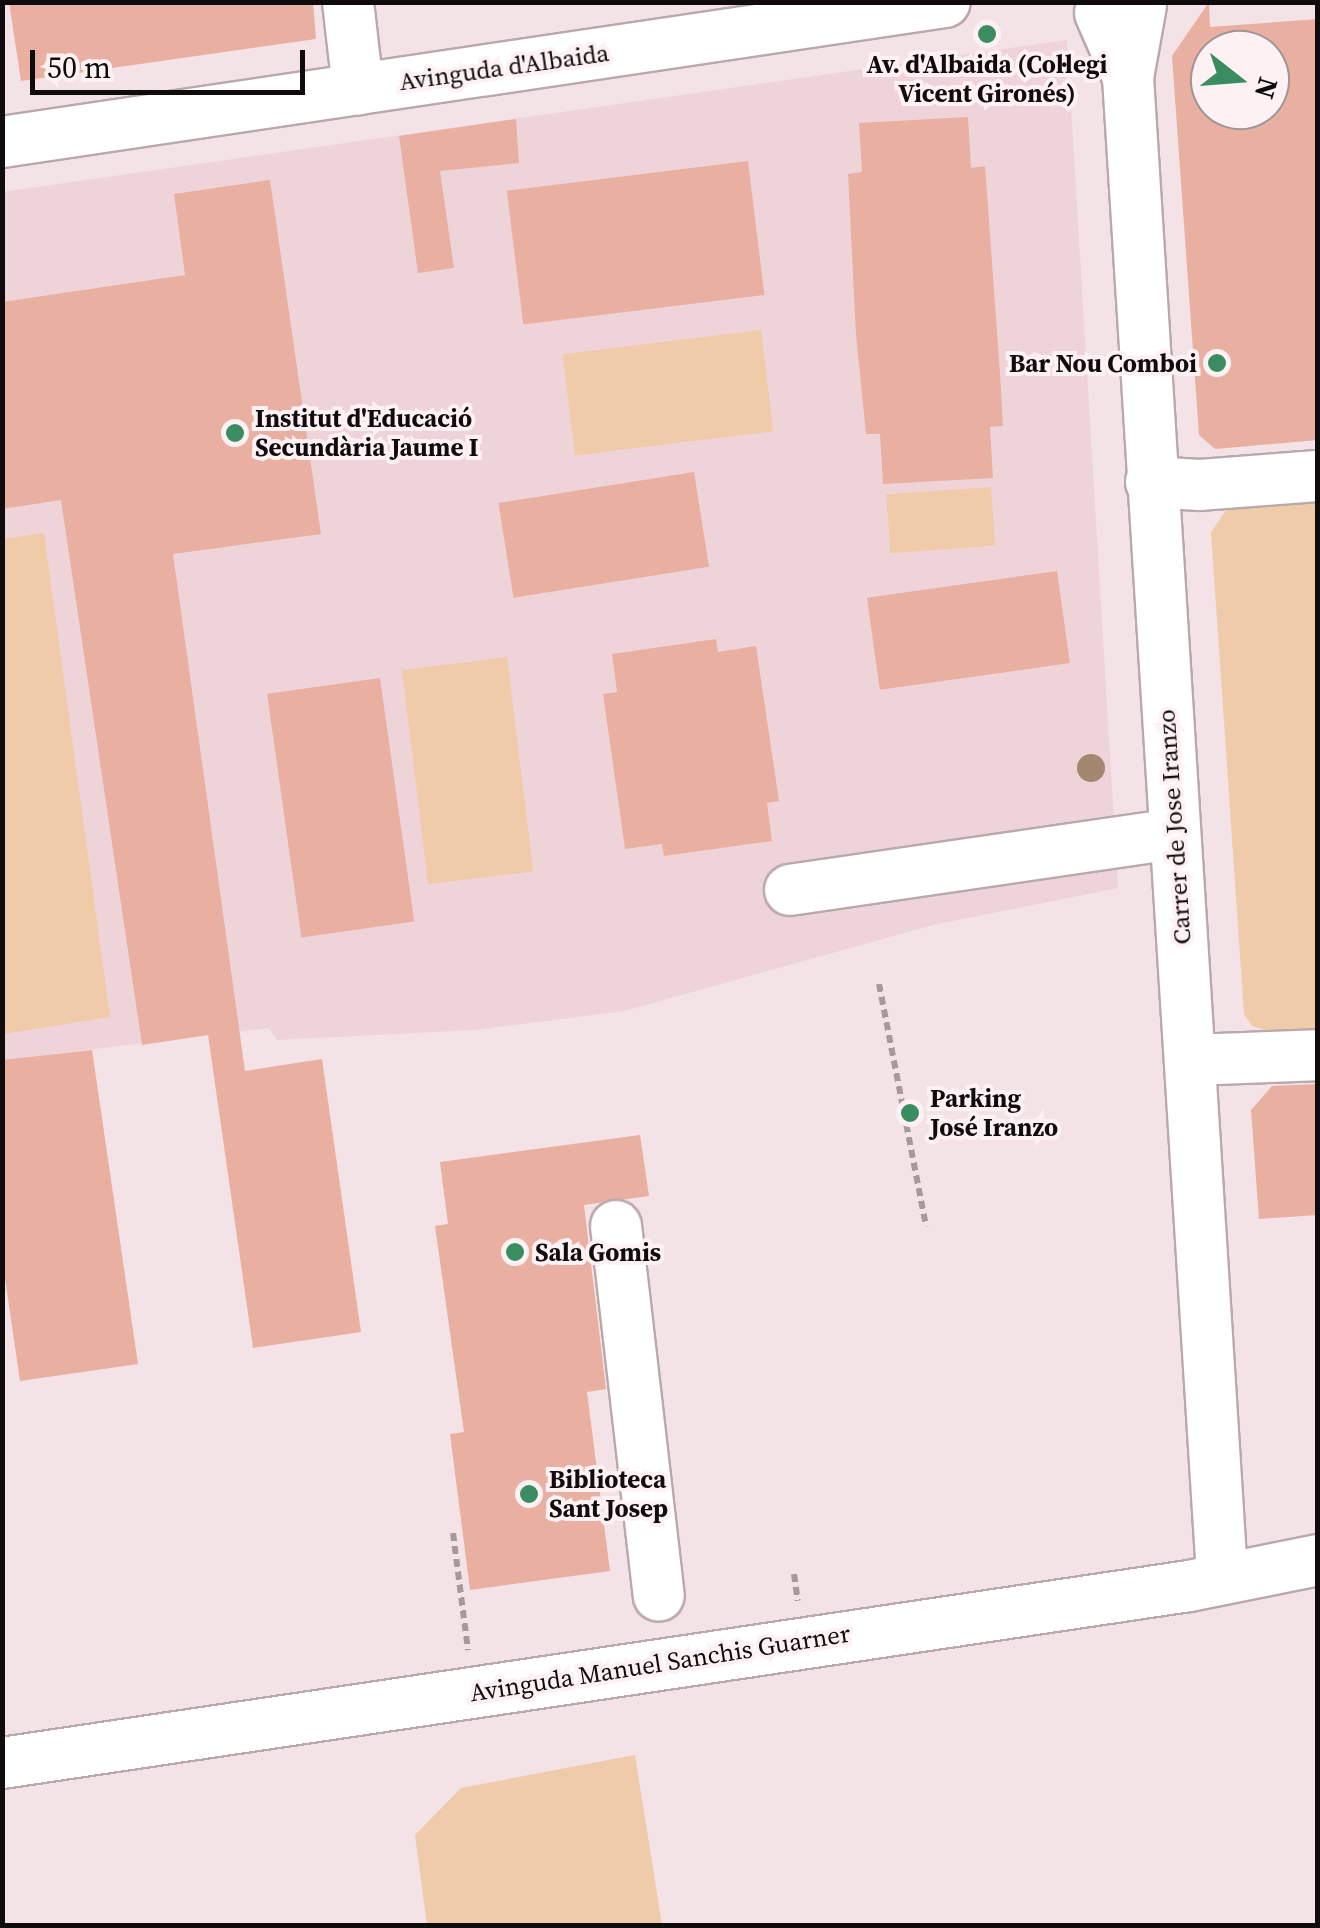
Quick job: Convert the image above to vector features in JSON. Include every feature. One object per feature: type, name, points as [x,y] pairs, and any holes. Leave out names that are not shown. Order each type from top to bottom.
[{"type":"street","points":[[348,2],[358,89]]},
{"type":"street","name":"Avinguda d'Albaida","points":[[2,142],[358,89],[777,14],[945,2]]},
{"type":"street","name":"Carrer de Jose Iranzo","points":[[1118,6],[1128,77],[1222,1576]]},
{"type":"street","points":[[1152,482],[1200,486],[1318,476]]},
{"type":"street","points":[[790,890],[1174,834]]},
{"type":"street","points":[[1190,1060],[1318,1056]]},
{"type":"street","points":[[616,1226],[660,1596]]},
{"type":"street","name":"Avinguda Manuel Sanchis Guarner","points":[[2,1764],[1318,1560]]},
{"type":"path","points":[[879,984],[926,1226]]},
{"type":"path","points":[[452,1533],[474,1691]]},
{"type":"shaded area","points":[[1067,40],[1118,888],[933,925],[624,1011],[474,1030],[277,1040],[269,1028],[3,1060],[2,192]]},
{"type":"shaded area","points":[[761,330],[773,431],[575,456],[562,354]]},
{"type":"shaded area","points":[[991,487],[995,546],[890,553],[886,494]]},
{"type":"shaded area","points":[[1317,498],[1317,1030],[1270,1032],[1252,1026],[1244,1014],[1211,532],[1227,509]]},
{"type":"shaded area","points":[[44,533],[110,1017],[3,1034],[3,539]]},
{"type":"shaded area","points":[[507,657],[533,871],[428,884],[402,670]]},
{"type":"shaded area","points":[[635,1755],[662,1925],[427,1925],[415,1835],[461,1788]]},
{"type":"building","points":[[9,2],[313,2],[316,39],[21,81]]},
{"type":"building","points":[[1209,2],[1210,27],[1318,19],[1318,440],[1215,449],[1199,435],[1172,56]]},
{"type":"building","points":[[968,117],[971,168],[985,166],[1000,373],[1003,426],[990,427],[993,478],[883,484],[880,434],[866,434],[856,335],[848,174],[862,172],[859,123]]},
{"type":"building","points":[[516,119],[519,163],[440,171],[454,268],[418,273],[399,136]]},
{"type":"building","points":[[748,161],[764,295],[523,325],[507,191]]},
{"type":"building","points":[[270,180],[321,534],[173,554],[245,1071],[322,1059],[361,1332],[253,1348],[208,1035],[142,1045],[61,500],[2,509],[2,302],[185,275],[174,194]]},
{"type":"building","points":[[694,472],[709,567],[513,598],[498,503]]},
{"type":"building","points":[[1057,571],[1070,663],[880,690],[867,598]]},
{"type":"building","points":[[716,639],[718,652],[756,646],[779,801],[767,803],[772,841],[664,856],[662,844],[625,849],[603,694],[617,692],[612,654]]},
{"type":"building","points":[[380,678],[414,922],[301,937],[267,694]]},
{"type":"building","points":[[92,1050],[138,1364],[20,1381],[2,1258],[2,1060]]},
{"type":"building","points":[[1318,1084],[1318,1215],[1259,1219],[1251,1110],[1272,1086]]},
{"type":"building","name":"Sala Gomis","points":[[640,1135],[649,1196],[584,1205],[606,1389],[587,1392],[610,1571],[470,1590],[450,1434],[464,1432],[435,1226],[448,1224],[440,1162]]},
{"type":"place","name":"Av. d'Albaida (Col·legi Vicent Gironés)","points":[[987,34]]},
{"type":"place","name":"Bar Nou Comboi","points":[[1217,363]]},
{"type":"place","name":"Institut d'Educació Secundària Jaume I","points":[[235,433]]},
{"type":"place","name":"Parking José Iranzo","points":[[910,1113]]},
{"type":"place","name":"Sala Gomis","points":[[515,1252]]},
{"type":"place","name":"Biblioteca Sant Josep","points":[[529,1494]]}]
